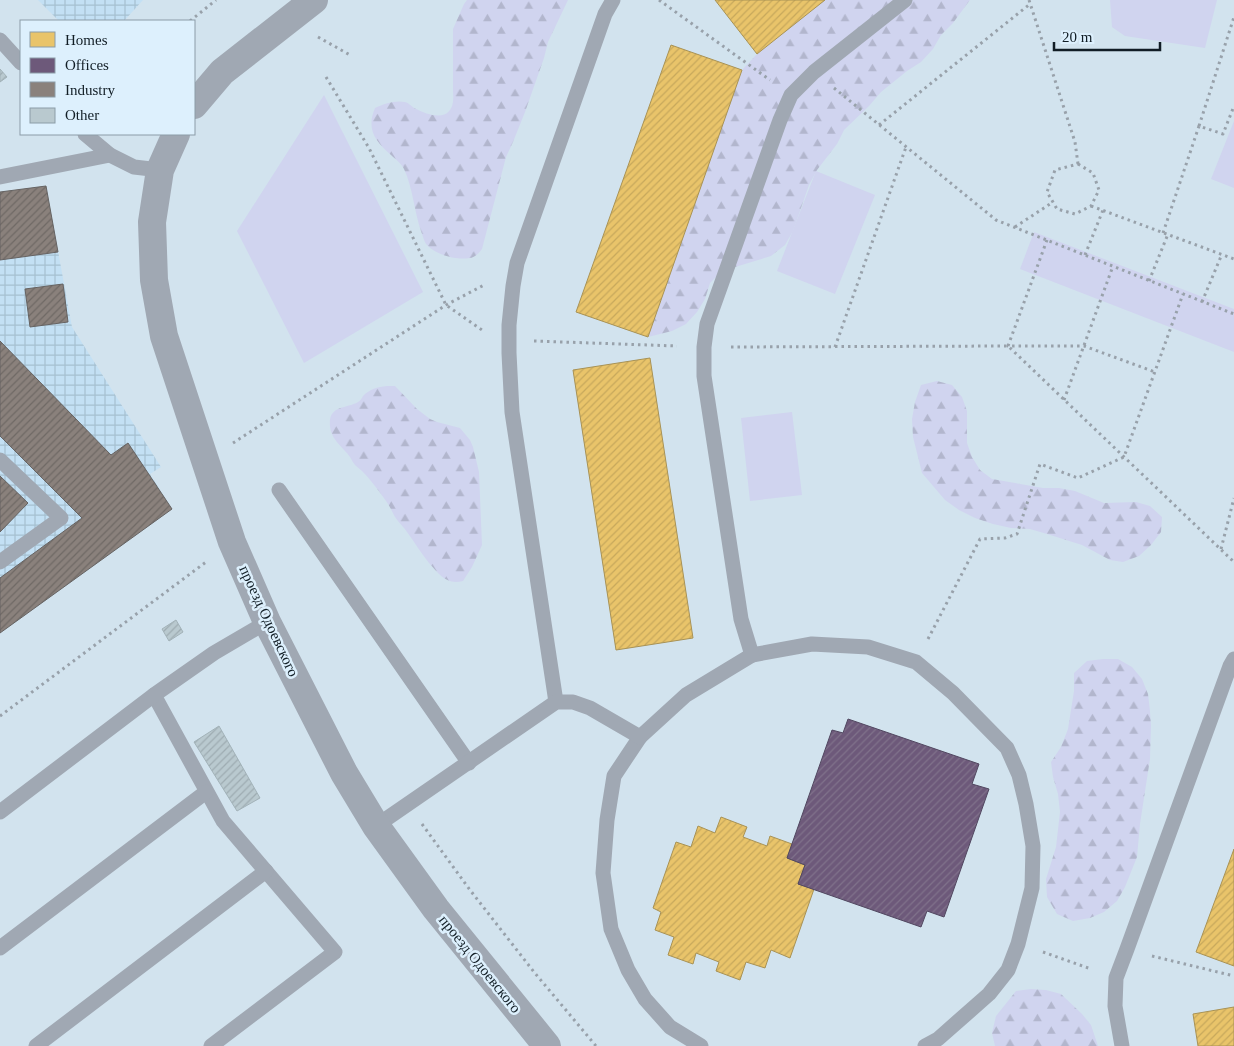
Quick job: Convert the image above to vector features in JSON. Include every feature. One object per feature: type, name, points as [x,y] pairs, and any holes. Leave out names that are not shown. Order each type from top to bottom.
[{"type":"street","points":[[195,104],[222,72],[314,0]]},
{"type":"street","name":"проезд Одоевского","points":[[176,135],[160,170],[152,222],[154,280],[164,336],[232,542],[268,622],[344,773],[376,826],[436,910],[547,1046]]},
{"type":"lane","points":[[556,702],[512,412],[508,325],[517,263],[605,14],[613,0]]},
{"type":"lane","points":[[752,656],[741,619],[704,376],[704,347],[707,324],[780,120],[791,95],[814,72],[904,0]]},
{"type":"lane","points":[[0,40],[20,62]]},
{"type":"lane","points":[[86,135],[110,155],[134,167],[160,170]]},
{"type":"lane","points":[[0,177],[110,155]]},
{"type":"lane","points":[[0,460],[61,518],[0,562]]},
{"type":"lane","points":[[279,490],[469,762]]},
{"type":"lane","points":[[0,812],[214,652],[268,622]]},
{"type":"lane","points":[[701,1046],[670,1027],[645,999],[628,970],[611,929],[602,873],[606,820],[614,776],[640,737],[686,695],[752,656],[812,644],[868,647],[916,662],[953,693],[1007,748],[1019,775],[1033,846],[1032,888],[1018,944],[1008,970],[989,994],[938,1039],[925,1046]]},
{"type":"lane","points":[[1122,1046],[1115,1006],[1116,978],[1234,659]]},
{"type":"lane","points":[[154,695],[223,821],[335,952],[211,1046]]},
{"type":"lane","points":[[376,826],[556,702],[573,702],[590,708],[640,737]]},
{"type":"lane","points":[[0,948],[206,792]]},
{"type":"lane","points":[[36,1046],[266,871]]},
{"type":"path","points":[[191,20],[216,0]]},
{"type":"path","points":[[659,0],[791,95]]},
{"type":"path","points":[[879,125],[1030,2],[1075,142],[1078,164]]},
{"type":"path","points":[[1163,233],[1234,18]]},
{"type":"path","points":[[814,72],[996,220],[1234,314]]},
{"type":"path","points":[[326,77],[369,148],[446,305],[480,329],[508,340],[704,347],[1084,346],[1155,372]]},
{"type":"path","points":[[1199,126],[1223,134],[1234,106]]},
{"type":"path","points":[[834,347],[906,147]]},
{"type":"path","points":[[1078,164],[1093,172],[1098,190],[1091,206],[1075,214],[1057,209],[1047,192],[1055,170],[1078,164]]},
{"type":"path","points":[[1014,227],[1053,202]]},
{"type":"path","points":[[1091,206],[1234,259]]},
{"type":"path","points":[[1085,255],[1103,210]]},
{"type":"path","points":[[1149,281],[1168,234]]},
{"type":"path","points":[[1008,346],[1047,240]]},
{"type":"path","points":[[1202,302],[1222,254]]},
{"type":"path","points":[[1064,400],[1113,266]]},
{"type":"path","points":[[206,461],[446,305],[484,285],[513,286]]},
{"type":"path","points":[[916,662],[980,539],[1004,538],[1017,534],[1040,464],[1078,478],[1124,457],[1183,294]]},
{"type":"path","points":[[1008,346],[1234,562]]},
{"type":"path","points":[[1221,550],[1234,498]]},
{"type":"path","points":[[0,716],[232,542]]},
{"type":"path","points":[[408,804],[522,958],[596,1046]]},
{"type":"path","points":[[1018,944],[1116,978]]},
{"type":"path","points":[[1128,949],[1234,976]]},
{"type":"shaded area","points":[[38,0],[143,0],[125,20],[58,20]]},
{"type":"shaded area","points":[[46,186],[72,327],[161,467],[150,474],[172,509],[0,633],[0,192]]},
{"type":"green space","points":[[467,0],[568,0],[548,42],[525,112],[506,157],[482,249],[473,257],[464,259],[440,254],[426,244],[404,169],[377,140],[371,122],[375,108],[393,102],[405,102],[429,114],[443,115],[448,113],[453,101],[453,29]]},
{"type":"green space","points":[[825,0],[970,0],[921,62],[881,92],[844,130],[837,144],[817,170],[809,185],[793,231],[785,245],[771,256],[722,271],[710,283],[705,299],[686,324],[672,331],[648,337],[742,70],[757,54]]},
{"type":"green space","points":[[1110,0],[1217,0],[1205,48],[1125,36],[1112,27]]},
{"type":"green space","points":[[324,95],[423,292],[304,363],[237,231]]},
{"type":"green space","points":[[1234,121],[1234,188],[1211,179]]},
{"type":"green space","points":[[816,171],[875,195],[835,294],[777,271]]},
{"type":"green space","points":[[1034,232],[1234,309],[1234,352],[1020,269]]},
{"type":"green space","points":[[937,381],[952,385],[962,397],[967,411],[967,443],[972,457],[980,470],[992,479],[1043,488],[1075,491],[1104,503],[1136,502],[1150,506],[1162,517],[1161,532],[1139,556],[1123,562],[1110,560],[1082,545],[1030,529],[1011,528],[993,524],[959,510],[945,500],[922,473],[913,437],[912,419],[921,385]]},
{"type":"green space","points":[[395,386],[417,409],[430,419],[460,428],[473,447],[479,472],[482,545],[463,581],[452,582],[440,575],[395,517],[378,490],[355,465],[331,431],[330,419],[335,411],[358,402],[371,390]]},
{"type":"green space","points":[[792,412],[802,495],[750,501],[741,418]]},
{"type":"green space","points":[[1118,659],[1132,667],[1142,679],[1148,694],[1150,711],[1150,759],[1137,857],[1125,887],[1117,901],[1104,912],[1090,918],[1073,921],[1057,914],[1047,897],[1046,879],[1056,847],[1060,812],[1051,762],[1061,747],[1068,729],[1074,691],[1074,673],[1087,661]]},
{"type":"green space","points":[[1031,989],[1061,994],[1091,1025],[1098,1046],[995,1046],[992,1033],[996,1016],[1016,991]]},
{"type":"building: Homes","points":[[715,0],[825,0],[757,54]]},
{"type":"building: Homes","points":[[671,45],[742,70],[648,337],[576,312]]},
{"type":"building: Homes","points":[[650,358],[693,638],[616,650],[573,370]]},
{"type":"building: Homes","points":[[721,817],[747,827],[743,837],[767,846],[770,836],[792,844],[787,858],[805,865],[798,884],[814,889],[790,958],[771,950],[765,968],[746,962],[740,980],[716,971],[719,962],[696,953],[693,964],[668,955],[674,937],[655,930],[661,912],[653,908],[676,842],[691,847],[698,826],[715,833]]},
{"type":"building: Homes","points":[[1234,849],[1234,966],[1196,952]]},
{"type":"building: Homes","points":[[1234,1007],[1234,1046],[1198,1046],[1193,1014]]},
{"type":"building: Offices","points":[[848,719],[979,764],[972,784],[989,789],[944,917],[927,911],[921,927],[798,884],[805,865],[787,858],[832,730],[843,733]]},
{"type":"building: Industry","points":[[46,186],[58,252],[0,260],[0,192]]},
{"type":"building: Industry","points":[[63,284],[68,322],[30,327],[25,289]]},
{"type":"building: Industry","points":[[0,341],[111,455],[128,443],[172,509],[0,633],[0,578],[82,518],[0,436]]},
{"type":"building: Industry","points":[[0,476],[28,503],[0,532]]},
{"type":"building: Other","points":[[0,69],[7,77],[0,82]]},
{"type":"building: Other","points":[[176,620],[183,632],[169,641],[162,629]]},
{"type":"building: Other","points":[[219,726],[260,798],[237,811],[194,742]]}]
